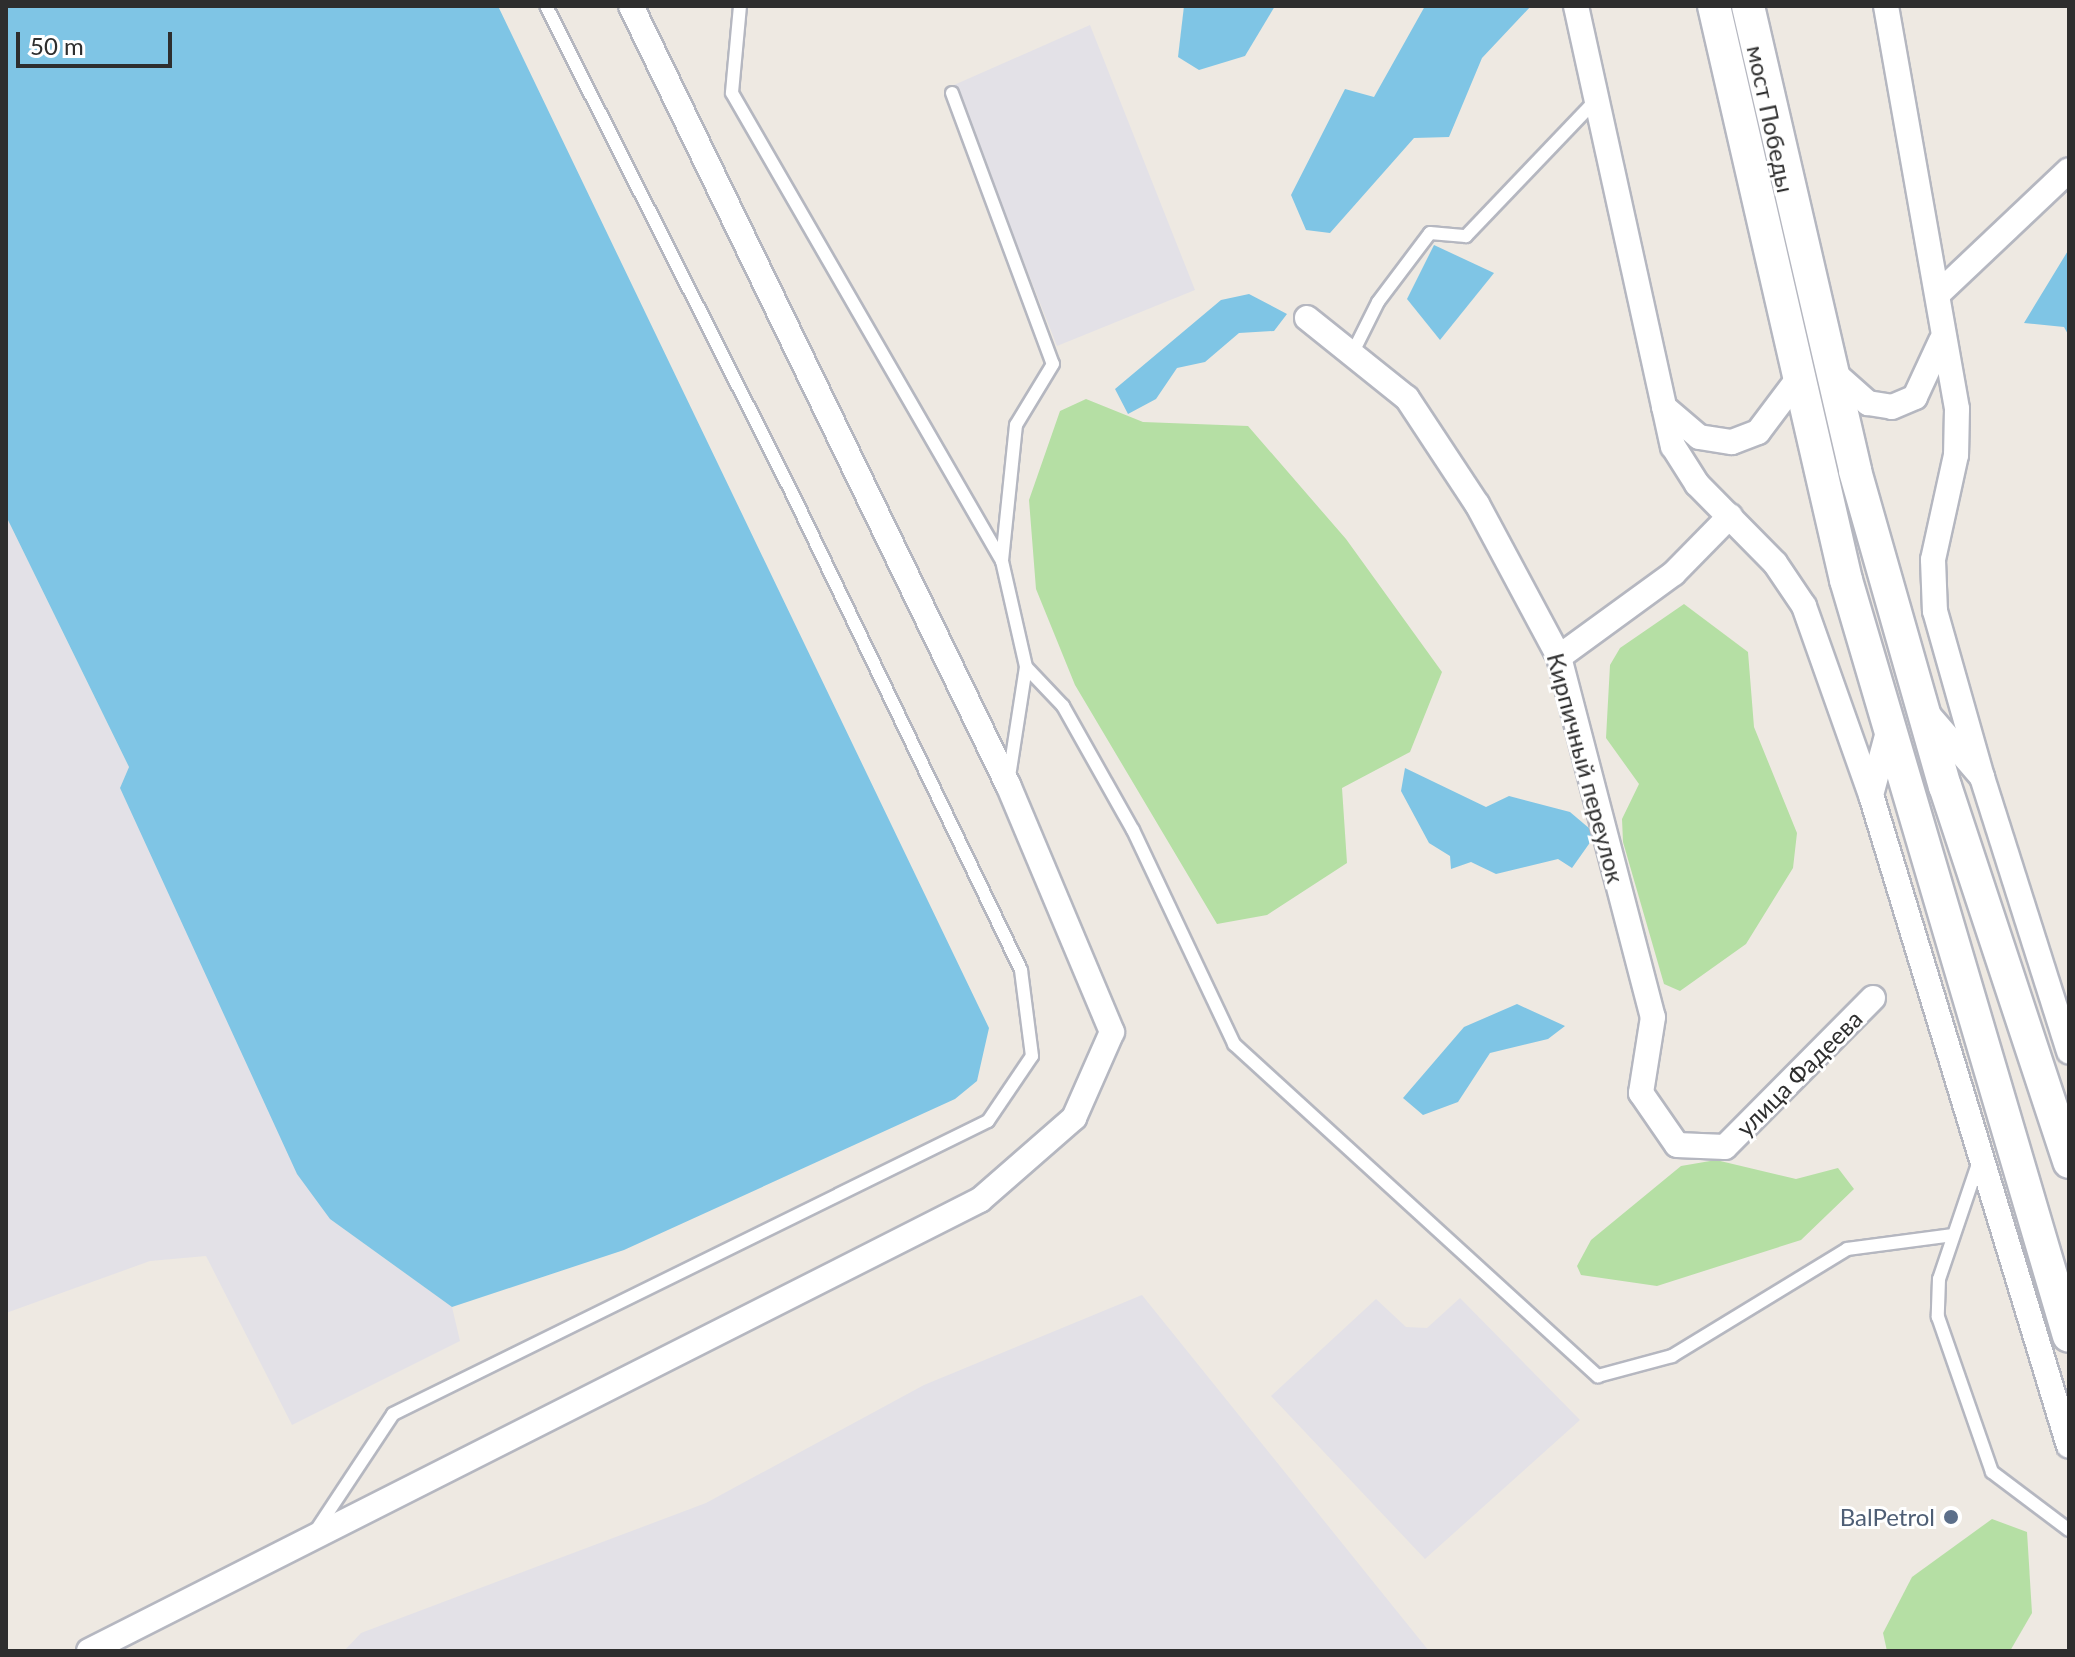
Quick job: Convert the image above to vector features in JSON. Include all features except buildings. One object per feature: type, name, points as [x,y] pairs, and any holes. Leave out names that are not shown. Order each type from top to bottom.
[{"type":"main road","points":[[1714,6],[1798,379],[1888,732],[2069,1336]]},
{"type":"main road","name":"мост Победы","points":[[1748,6],[1795,231],[1828,365],[1922,707],[2069,1162]]},
{"type":"street","points":[[89,1651],[307,1545],[980,1200],[1074,1118],[1112,1032],[1008,785],[631,6]]},
{"type":"street","points":[[1576,6],[1673,446],[1730,516],[1775,563],[1804,606],[1871,795],[1979,1161],[2069,1446]]},
{"type":"street","points":[[1886,6],[1957,409],[1956,455],[1933,560],[1935,611],[1982,777],[2069,1052]]},
{"type":"street","points":[[1938,294],[2069,170]]},
{"type":"street","name":"Кирпичный переулок","points":[[1307,318],[1407,398],[1477,504],[1559,657],[1653,1017],[1641,1093],[1677,1145]]},
{"type":"street","points":[[1828,365],[1848,391],[1892,407],[1915,397],[1943,335]]},
{"type":"street","points":[[1664,407],[1699,437],[1732,442],[1758,432],[1798,379]]},
{"type":"street","points":[[1559,657],[1674,573],[1730,516]]},
{"type":"street","points":[[1922,707],[1982,777]]},
{"type":"street","points":[[1871,795],[1888,732]]},
{"type":"street","name":"улица Фадеева","points":[[1677,1145],[1725,1147],[1873,998]]},
{"type":"lane","points":[[307,1545],[393,1414],[988,1121],[1032,1056],[1021,970],[791,491],[546,6]]},
{"type":"lane","points":[[740,6],[732,93],[1002,561],[1026,667],[1008,785]]},
{"type":"lane","points":[[952,93],[1053,364],[1016,425],[1002,561]]},
{"type":"lane","points":[[1352,354],[1378,302],[1430,233],[1466,236],[1596,99]]},
{"type":"lane","points":[[1026,667],[1063,706],[1133,830],[1234,1044],[1598,1376],[1672,1356],[1847,1249],[1953,1235]]},
{"type":"lane","points":[[1979,1161],[1939,1279],[1938,1317],[1992,1472],[2069,1530]]},
{"type":"shaded area","points":[[1090,25],[1195,290],[1057,346],[954,85]]},
{"type":"shaded area","points":[[6,516],[129,767],[120,788],[330,1219],[452,1307],[460,1341],[292,1425],[206,1256],[150,1261],[6,1313]]},
{"type":"shaded area","points":[[1142,1295],[1429,1651],[344,1651],[361,1633],[706,1503],[924,1385]]},
{"type":"shaded area","points":[[1460,1298],[1580,1420],[1425,1559],[1271,1396],[1376,1299],[1406,1327],[1427,1328]]},
{"type":"green space","points":[[1086,399],[1143,422],[1248,426],[1346,539],[1442,672],[1410,752],[1342,788],[1347,863],[1267,915],[1217,924],[1075,685],[1036,589],[1029,500],[1060,411]]},
{"type":"green space","points":[[1684,604],[1748,652],[1754,727],[1797,833],[1793,868],[1746,944],[1680,991],[1664,984],[1623,842],[1622,819],[1639,784],[1606,738],[1610,665],[1620,648]]},
{"type":"green space","points":[[1716,1160],[1796,1179],[1838,1168],[1854,1189],[1801,1240],[1657,1286],[1581,1275],[1577,1266],[1591,1240],[1681,1166]]},
{"type":"green space","points":[[1992,1519],[2027,1532],[2032,1613],[2010,1651],[1887,1651],[1883,1633],[1912,1577]]},
{"type":"water","points":[[6,6],[498,6],[989,1028],[977,1081],[955,1099],[624,1250],[452,1307],[330,1219],[297,1174],[120,788],[129,767],[6,516]]},
{"type":"water","points":[[1184,6],[1275,6],[1245,56],[1199,70],[1178,57]]},
{"type":"water","points":[[1425,6],[1531,6],[1482,58],[1449,137],[1414,138],[1330,233],[1306,230],[1291,195],[1345,89],[1374,97]]},
{"type":"water","points":[[1434,245],[1494,273],[1440,340],[1407,299]]},
{"type":"water","points":[[2069,249],[2069,336],[2064,327],[2024,323]]},
{"type":"water","points":[[1249,294],[1287,314],[1274,331],[1239,333],[1205,362],[1177,368],[1156,399],[1128,414],[1115,389],[1221,300]]},
{"type":"water","points":[[1405,768],[1486,807],[1509,796],[1570,812],[1596,834],[1572,868],[1558,859],[1496,874],[1471,862],[1451,869],[1450,856],[1429,843],[1401,791]]},
{"type":"water","points":[[1517,1004],[1565,1026],[1548,1039],[1490,1053],[1458,1102],[1423,1115],[1403,1098],[1464,1027]]},
{"type":"place","name":"BalPetrol","points":[[1951,1517]]}]
